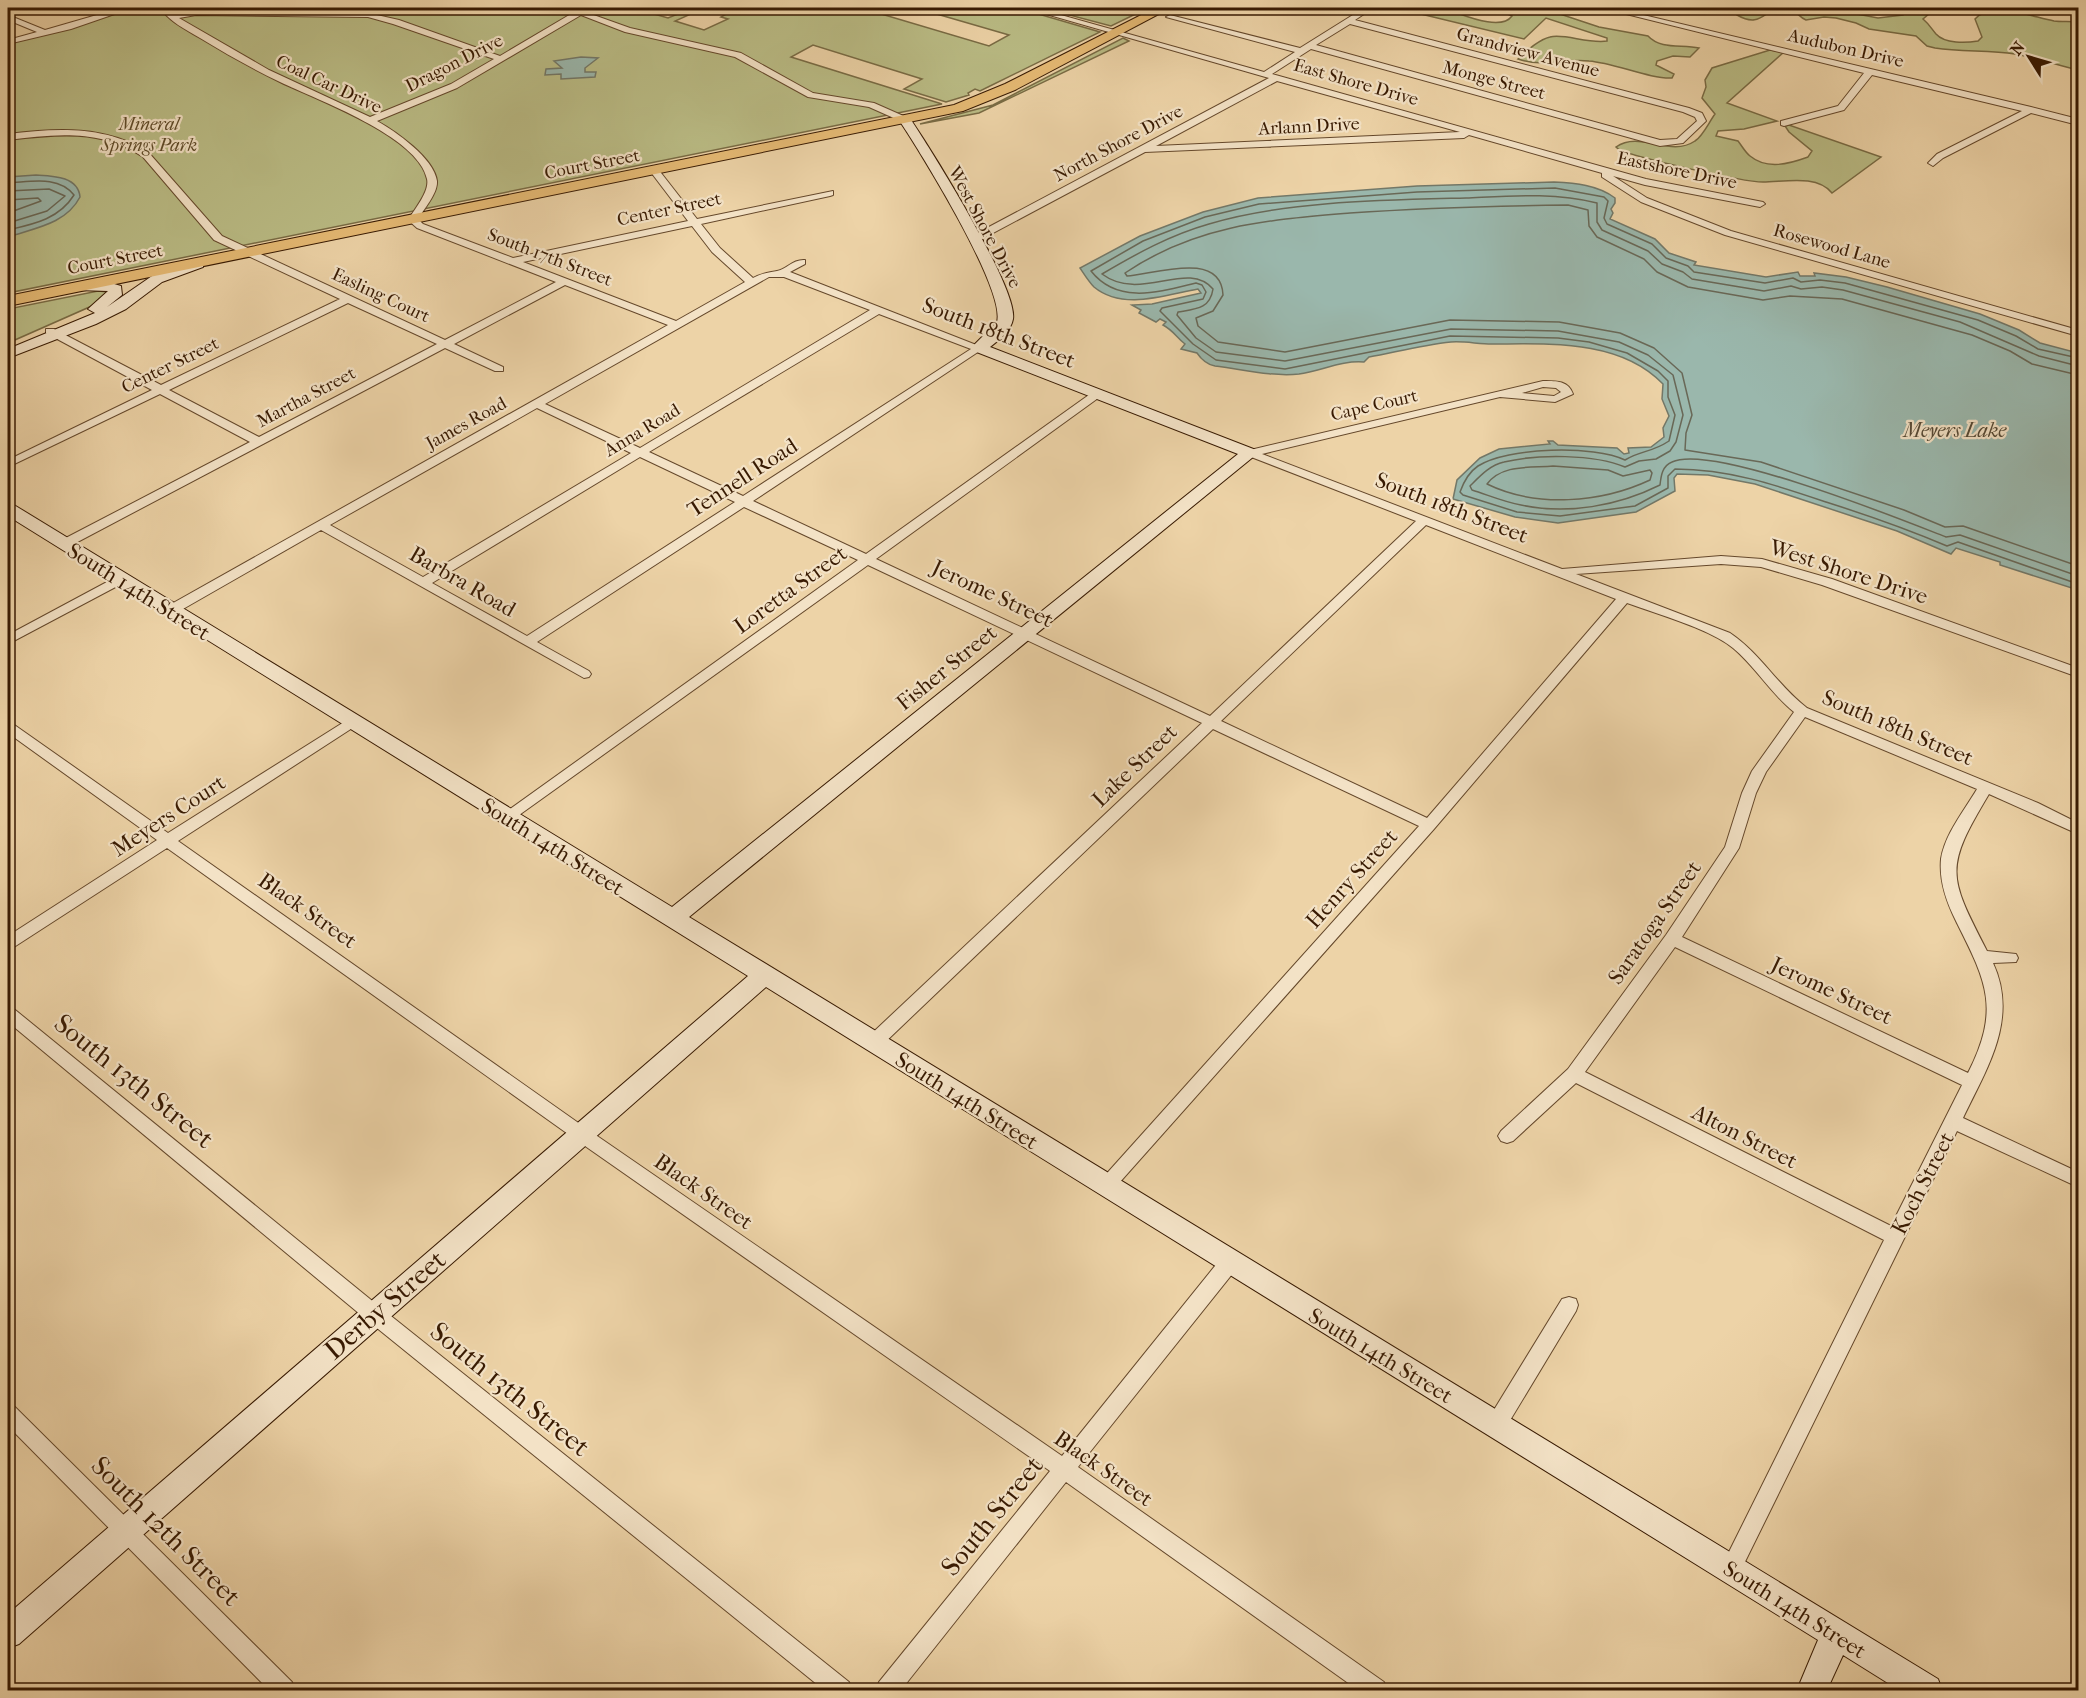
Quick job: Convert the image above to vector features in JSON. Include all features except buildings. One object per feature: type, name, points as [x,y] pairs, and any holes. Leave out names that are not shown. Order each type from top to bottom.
[{"type":"main road","name":"Court Street","points":[[8,301],[905,120],[982,100],[1117,32],[1167,12]]},
{"type":"main road","name":"West Shore Drive","points":[[905,120],[974,239],[1007,311],[1005,321],[999,331],[979,348]]},
{"type":"main road","points":[[8,353],[111,311],[161,276],[221,258]]},
{"type":"main road","points":[[54,333],[101,306],[115,295],[117,290],[111,286],[98,285],[65,289]]},
{"type":"main road","name":"South 18th Street","points":[[979,348],[1250,453]]},
{"type":"main road","name":"Fisher Street","points":[[672,919],[1250,453]]},
{"type":"main road","name":"South 14th Street","points":[[8,509],[763,976],[1927,1690]]},
{"type":"main road","name":"Derby Street","points":[[8,1633],[763,976]]},
{"type":"main road","points":[[1812,1690],[1836,1635]]},
{"type":"street","points":[[8,42],[128,8]]},
{"type":"street","name":"Coal Car Drive","points":[[164,8],[171,17],[270,75],[371,120],[416,155],[431,176],[431,188],[413,220]]},
{"type":"street","name":"East Shore Drive","points":[[1029,8],[1586,165]]},
{"type":"street","points":[[1266,74],[1369,8]]},
{"type":"street","name":"Audubon Drive","points":[[1606,8],[2079,122]]},
{"type":"street","points":[[579,10],[628,30],[738,55],[811,95],[871,105],[905,120]]},
{"type":"street","name":"Dragon Drive","points":[[371,120],[447,90],[579,10]]},
{"type":"street","name":"Monge Street","points":[[1167,12],[1670,144]]},
{"type":"street","points":[[171,17],[219,13],[368,15],[396,22],[501,59]]},
{"type":"street","points":[[8,17],[45,33]]},
{"type":"street","name":"Grandview Avenue","points":[[1348,21],[1699,115],[1702,121],[1700,126],[1683,140],[1670,144]]},
{"type":"street","points":[[1784,123],[1841,108],[1870,71]]},
{"type":"street","name":"North Shore Drive","points":[[974,239],[1278,77]]},
{"type":"street","points":[[1933,163],[1940,156],[2031,110]]},
{"type":"street","name":"Easling Court","points":[[8,136],[74,133],[133,145],[164,175],[211,232],[248,253],[499,369]]},
{"type":"street","name":"Arlann Drive","points":[[1143,149],[1477,134]]},
{"type":"street","name":"Eastshore Drive","points":[[1586,165],[1655,184],[1760,204]]},
{"type":"street","name":"Rosewood Lane","points":[[1586,165],[1644,200],[1701,224],[2079,333]]},
{"type":"street","points":[[655,171],[716,250],[751,282]]},
{"type":"street","name":"Center Street","points":[[516,261],[830,193]]},
{"type":"street","name":"South 17th Street","points":[[413,220],[427,228],[677,325]]},
{"type":"street","name":"James Road","points":[[171,610],[751,282],[767,274],[781,273],[801,262]]},
{"type":"street","name":"South 18th Street","points":[[781,273],[979,348]]},
{"type":"street","name":"Martha Street","points":[[64,544],[566,281]]},
{"type":"street","name":"Center Street","points":[[8,464],[349,298]]},
{"type":"street","name":"Anna Road","points":[[424,582],[878,310]]},
{"type":"street","points":[[54,333],[259,442]]},
{"type":"street","name":"Tennell Road","points":[[528,642],[979,348]]},
{"type":"street","name":"Cape Court","points":[[1250,453],[1507,393]]},
{"type":"street","name":"Loretta Street","points":[[508,818],[1097,394]]},
{"type":"street","name":"Jerome Street","points":[[537,404],[1211,720],[1429,825]]},
{"type":"street","name":"South 18th Street","points":[[1250,453],[1625,597],[1736,643],[1786,699],[1802,711],[2079,829]]},
{"type":"street","name":"Lake Street","points":[[873,1042],[1425,520]]},
{"type":"street","name":"Barbra Road","points":[[321,525],[584,674]]},
{"type":"street","name":"West Shore Drive","points":[[1561,572],[1721,560],[1773,565],[1827,582],[2079,674]]},
{"type":"street","points":[[8,640],[120,579]]},
{"type":"street","name":"Henry Street","points":[[1106,1186],[1429,825],[1625,597]]},
{"type":"street","name":"Saratoga Street","points":[[1507,1136],[1575,1074],[1672,939],[1732,848],[1754,782],[1802,711]]},
{"type":"street","name":"Meyers Court","points":[[8,943],[352,722]]},
{"type":"street","name":"Black Street","points":[[8,727],[581,1134],[1064,1469],[1376,1690]]},
{"type":"street","name":"Koch Street","points":[[1731,1569],[1972,1082],[1994,1028],[1996,1007],[1993,982],[1984,957],[1951,892],[1947,869],[1949,854],[1985,788]]},
{"type":"street","name":"Jerome Street","points":[[1672,939],[1972,1082]]},
{"type":"street","points":[[1984,957],[2010,958]]},
{"type":"street","name":"South 13th Street","points":[[8,1012],[374,1314],[841,1690]]},
{"type":"street","name":"Alton Street","points":[[1575,1074],[1895,1237]]},
{"type":"street","points":[[1953,1121],[2079,1180]]},
{"type":"street","name":"South Street","points":[[887,1690],[1230,1262]]},
{"type":"street","points":[[1496,1425],[1569,1305]]},
{"type":"street","name":"South 12th Street","points":[[8,1413],[284,1690]]},
{"type":"green space","name":"Mineral Springs Park","points":[[106,8],[633,8],[668,18],[693,8],[704,8],[675,21],[704,30],[728,19],[721,17],[730,12],[715,8],[742,10],[843,8],[840,9],[878,13],[989,46],[1009,35],[916,8],[1018,8],[1100,32],[980,91],[975,89],[968,93],[969,95],[946,102],[904,89],[922,79],[813,45],[791,57],[942,104],[8,293],[8,42],[114,11]]},
{"type":"green space","points":[[1053,8],[1075,8],[1096,13],[1120,8],[1148,8],[1111,26],[1054,11]]},
{"type":"green space","points":[[1396,8],[1461,8],[1457,13],[1494,23],[1507,20],[1512,16],[1499,10],[1502,8],[1542,8],[1599,27],[1648,36],[1665,45],[1699,48],[1690,57],[1673,56],[1657,61],[1656,65],[1674,74],[1672,78],[1653,76],[1589,61],[1528,62],[1518,59],[1546,38],[1562,36],[1600,42],[1607,41],[1607,38],[1546,18],[1524,39]]},
{"type":"green space","points":[[1740,8],[1779,8],[1753,20],[1737,15]]},
{"type":"green space","points":[[1786,8],[1825,8],[1878,18],[1903,15],[1912,8],[1936,8],[1923,19],[1936,34],[1945,40],[1962,42],[1978,41],[1982,37],[1975,19],[1982,13],[1991,11],[2013,11],[2054,21],[2078,22],[2078,70],[2015,54],[1935,48],[1927,46],[1916,36],[1869,29],[1836,18],[1806,20]]},
{"type":"green space","points":[[1123,38],[1129,41],[979,113],[920,124],[993,105]]},
{"type":"green space","points":[[1770,50],[1784,52],[1727,103],[1777,121],[1744,129],[1718,131],[1716,136],[1738,141],[1750,156],[1771,164],[1801,160],[1808,157],[1812,151],[1789,132],[1785,126],[1789,125],[1881,157],[1832,193],[1826,187],[1809,181],[1763,182],[1733,178],[1661,162],[1616,147],[1635,141],[1675,147],[1695,141],[1715,114],[1702,98],[1706,87],[1705,80],[1712,68]]},
{"type":"green space","points":[[98,291],[108,292],[94,305],[8,343],[8,309]]},
{"type":"water","points":[[581,57],[598,58],[585,68],[585,72],[596,72],[595,77],[561,79],[561,74],[545,75],[546,69],[562,68],[554,61]]},
{"type":"water","points":[[36,175],[69,181],[75,185],[80,197],[67,213],[49,224],[8,237],[8,177]]},
{"type":"water","name":"Meyers Lake","points":[[1554,182],[1586,186],[1601,190],[1615,198],[1610,219],[1655,239],[1669,253],[1696,262],[1694,265],[1766,277],[1798,272],[1800,276],[1815,276],[1814,273],[1846,277],[1980,314],[2019,330],[2040,343],[2078,353],[2078,590],[1956,548],[1951,554],[1897,531],[1755,484],[1708,475],[1677,474],[1674,478],[1675,491],[1636,512],[1558,523],[1515,517],[1453,499],[1457,480],[1480,458],[1499,449],[1550,444],[1548,441],[1553,441],[1558,445],[1617,448],[1624,454],[1629,453],[1628,448],[1651,447],[1664,437],[1663,428],[1669,416],[1662,399],[1663,384],[1646,369],[1605,352],[1583,347],[1537,344],[1451,342],[1369,357],[1364,362],[1340,364],[1307,373],[1289,375],[1215,366],[1205,361],[1197,353],[1181,349],[1185,344],[1163,325],[1166,322],[1160,319],[1156,322],[1139,313],[1141,310],[1132,305],[1152,304],[1201,293],[1198,289],[1144,299],[1118,298],[1094,287],[1080,268],[1140,236],[1203,212],[1258,198],[1417,186]]}]
